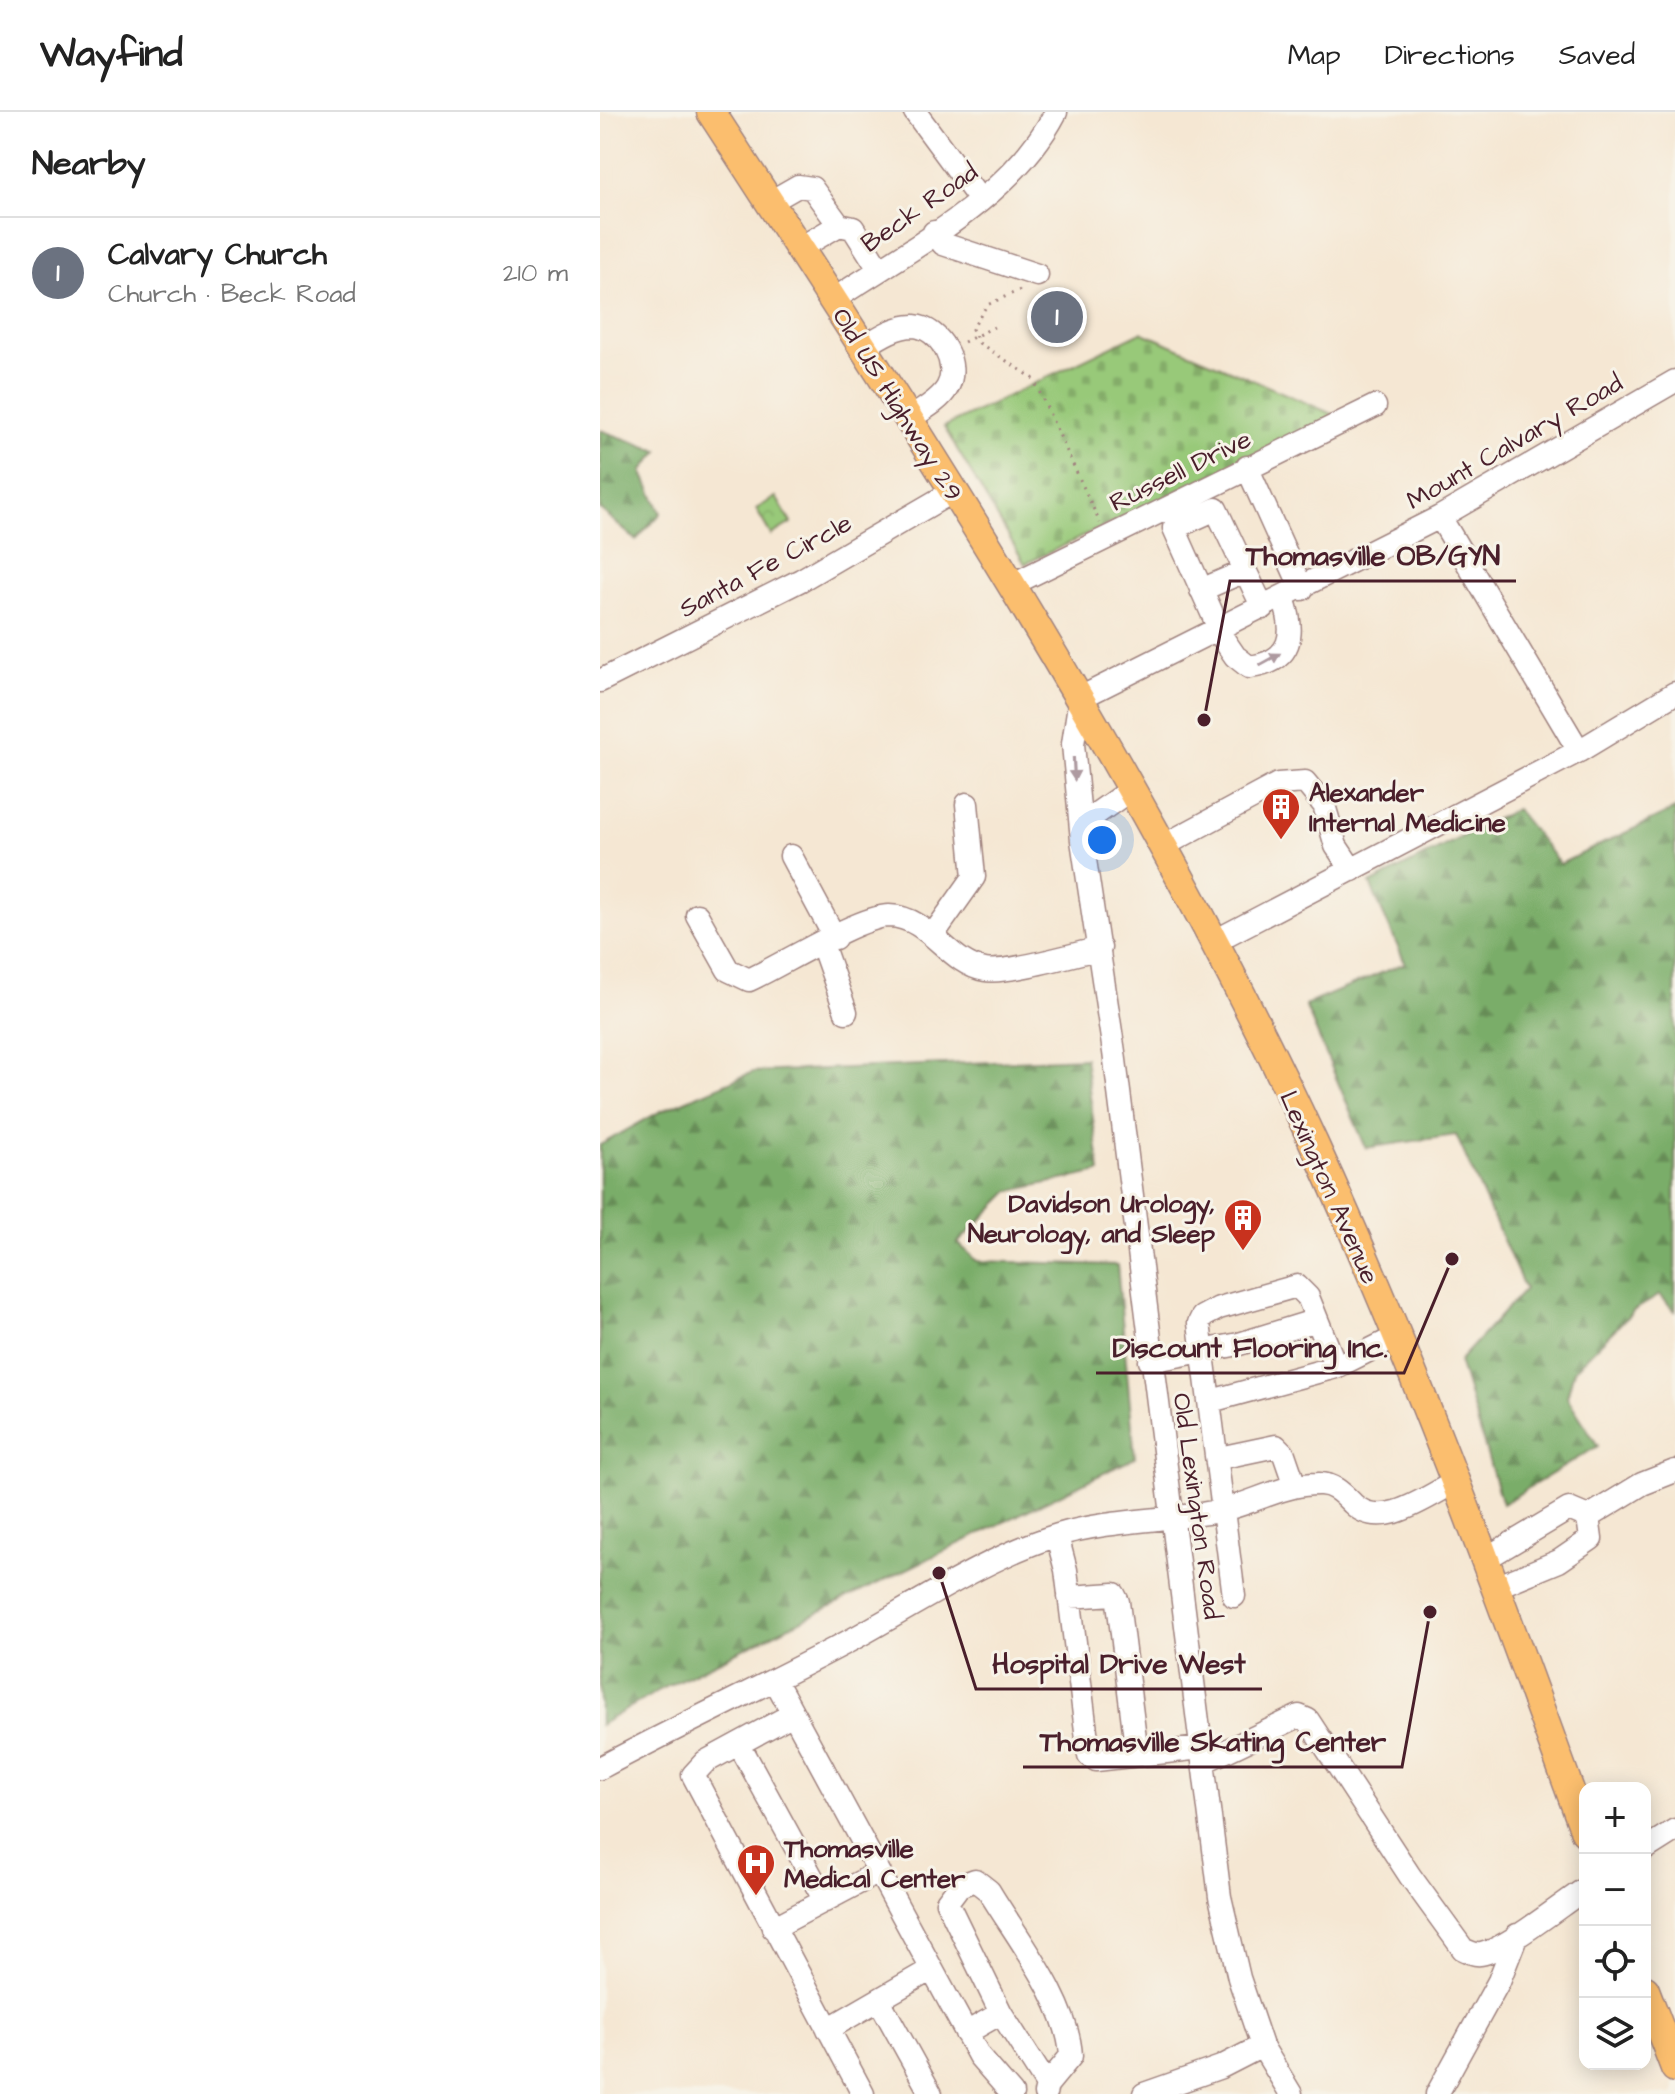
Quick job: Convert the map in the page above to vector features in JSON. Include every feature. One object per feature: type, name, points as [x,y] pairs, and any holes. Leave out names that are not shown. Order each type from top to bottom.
[{"type":"main road","name":"Old US Highway 29","points":[[711,112],[833,300],[1080,698]]},
{"type":"main road","name":"Lexington Avenue","points":[[1080,698],[1213,942],[1314,1144],[1457,1481],[1579,1815]]},
{"type":"main road","points":[[1648,1998],[1675,2068]]},
{"type":"street","points":[[915,112],[980,200]]},
{"type":"street","name":"Beck Road","points":[[833,300],[980,200],[1022,161],[1056,112]]},
{"type":"street","points":[[770,202],[798,186],[812,188],[839,225],[853,228],[879,269]]},
{"type":"street","points":[[800,248],[839,225]]},
{"type":"street","points":[[934,232],[943,244],[1033,273]]},
{"type":"street","points":[[862,348],[882,335],[912,326],[922,328],[939,339],[952,375],[947,389],[908,420]]},
{"type":"street","name":"Mount Calvary Road","points":[[1080,698],[1440,517],[1675,381]]},
{"type":"street","name":"Russell Drive","points":[[1011,585],[1375,406]]},
{"type":"street","points":[[1247,467],[1292,593],[1292,623],[1284,651],[1274,661],[1249,667],[1235,656],[1219,629],[1174,528],[1216,509],[1263,608]]},
{"type":"street","name":"Santa Fe Circle","points":[[600,681],[801,580],[952,492]]},
{"type":"street","points":[[1440,517],[1579,751]]},
{"type":"street","points":[[1201,590],[1245,571]]},
{"type":"street","points":[[1213,942],[1579,751],[1675,693]]},
{"type":"street","name":"Old Lexington Road","points":[[1080,698],[1073,744],[1082,840],[1100,948],[1220,1897],[1239,1978],[1262,2046],[1291,2094]]},
{"type":"street","points":[[1161,847],[1278,784],[1305,782],[1324,805],[1336,846],[1352,870]]},
{"type":"street","points":[[1082,840],[1096,814],[1130,790]]},
{"type":"street","points":[[933,935],[974,877],[967,804]]},
{"type":"street","points":[[791,856],[828,941],[846,1012]]},
{"type":"street","points":[[697,915],[728,970],[749,980],[888,916],[910,920],[968,964],[987,971],[1100,948]]},
{"type":"street","points":[[1234,1596],[1226,1508],[1203,1351],[1202,1317],[1219,1308],[1297,1286],[1308,1297],[1336,1367]]},
{"type":"street","points":[[1150,1361],[1203,1351],[1317,1320]]},
{"type":"street","points":[[1211,1401],[1336,1367],[1396,1337]]},
{"type":"street","points":[[1219,1458],[1276,1446],[1284,1454],[1295,1486]]},
{"type":"street","points":[[1588,1517],[1642,1484],[1675,1471]]},
{"type":"street","points":[[600,1768],[725,1701],[775,1680],[952,1585],[1057,1536],[1226,1508],[1295,1486],[1321,1483],[1335,1488],[1361,1512],[1374,1516],[1390,1514],[1457,1481]]},
{"type":"street","points":[[1485,1559],[1569,1509],[1588,1517]]},
{"type":"street","points":[[1496,1587],[1559,1561],[1591,1539],[1588,1517]]},
{"type":"street","points":[[1057,1536],[1069,1597],[1086,1747],[1096,1760],[1137,1755],[1202,1755],[1299,1716],[1308,1720],[1410,1876],[1463,1949],[1482,1954],[1517,1935],[1579,1893]]},
{"type":"street","points":[[1069,1597],[1107,1592],[1114,1594],[1118,1602],[1137,1755]]},
{"type":"street","points":[[775,1680],[979,2056],[1012,2094]]},
{"type":"street","points":[[793,1714],[696,1767],[693,1775],[863,2094]]},
{"type":"street","points":[[739,1744],[825,1901]]},
{"type":"street","points":[[1651,1845],[1675,1830]]},
{"type":"street","points":[[773,1928],[879,1872]]},
{"type":"street","points":[[975,1880],[989,1891],[1055,2001],[1070,2037],[1071,2056],[1046,2089],[1001,2013],[947,1902],[959,1886],[975,1880]]},
{"type":"street","points":[[1437,2094],[1499,1981],[1517,1935]]},
{"type":"street","points":[[828,2029],[930,1970]]},
{"type":"street","points":[[879,2000],[931,2094]]},
{"type":"street","points":[[966,2033],[1001,2013]]},
{"type":"street","points":[[1144,2094],[1221,2067],[1262,2046]]},
{"type":"path","points":[[1033,273],[1019,291],[987,305],[972,329],[992,353],[1033,378],[1106,537]]},
{"type":"path","points":[[976,336],[994,327]]},
{"type":"green space","points":[[1141,332],[1337,416],[1025,564],[944,427]]},
{"type":"green space","points":[[600,430],[659,451],[642,471],[661,513],[636,540],[600,509]]},
{"type":"green space","points":[[776,497],[791,523],[771,535],[756,509]]},
{"type":"green space","points":[[1516,809],[1560,864],[1675,809],[1675,1311],[1660,1295],[1633,1311],[1574,1370],[1567,1397],[1598,1446],[1502,1504],[1459,1361],[1525,1289],[1456,1135],[1366,1148],[1305,1005],[1405,963],[1370,884]]},
{"type":"green space","points":[[1085,1058],[1100,1172],[1010,1191],[958,1243],[977,1261],[1117,1265],[1135,1458],[663,1688],[600,1725],[600,1145],[661,1111],[753,1072]]},
{"type":"place","name":"Calvary Church","points":[[1057,317]]},
{"type":"place","name":"Thomasville OB/GYN","points":[[1204,720]]},
{"type":"place","name":"Alexander Internal Medicine","points":[[1281,841]]},
{"type":"place","name":"Davidson Urology, Neurology, and Sleep","points":[[1243,1252]]},
{"type":"place","name":"Discount Flooring Inc.","points":[[1452,1259]]},
{"type":"place","name":"Hospital Drive West","points":[[939,1573]]},
{"type":"place","name":"Thomasville Skating Center","points":[[1430,1612]]},
{"type":"place","name":"Thomasville Medical Center","points":[[756,1897]]}]
